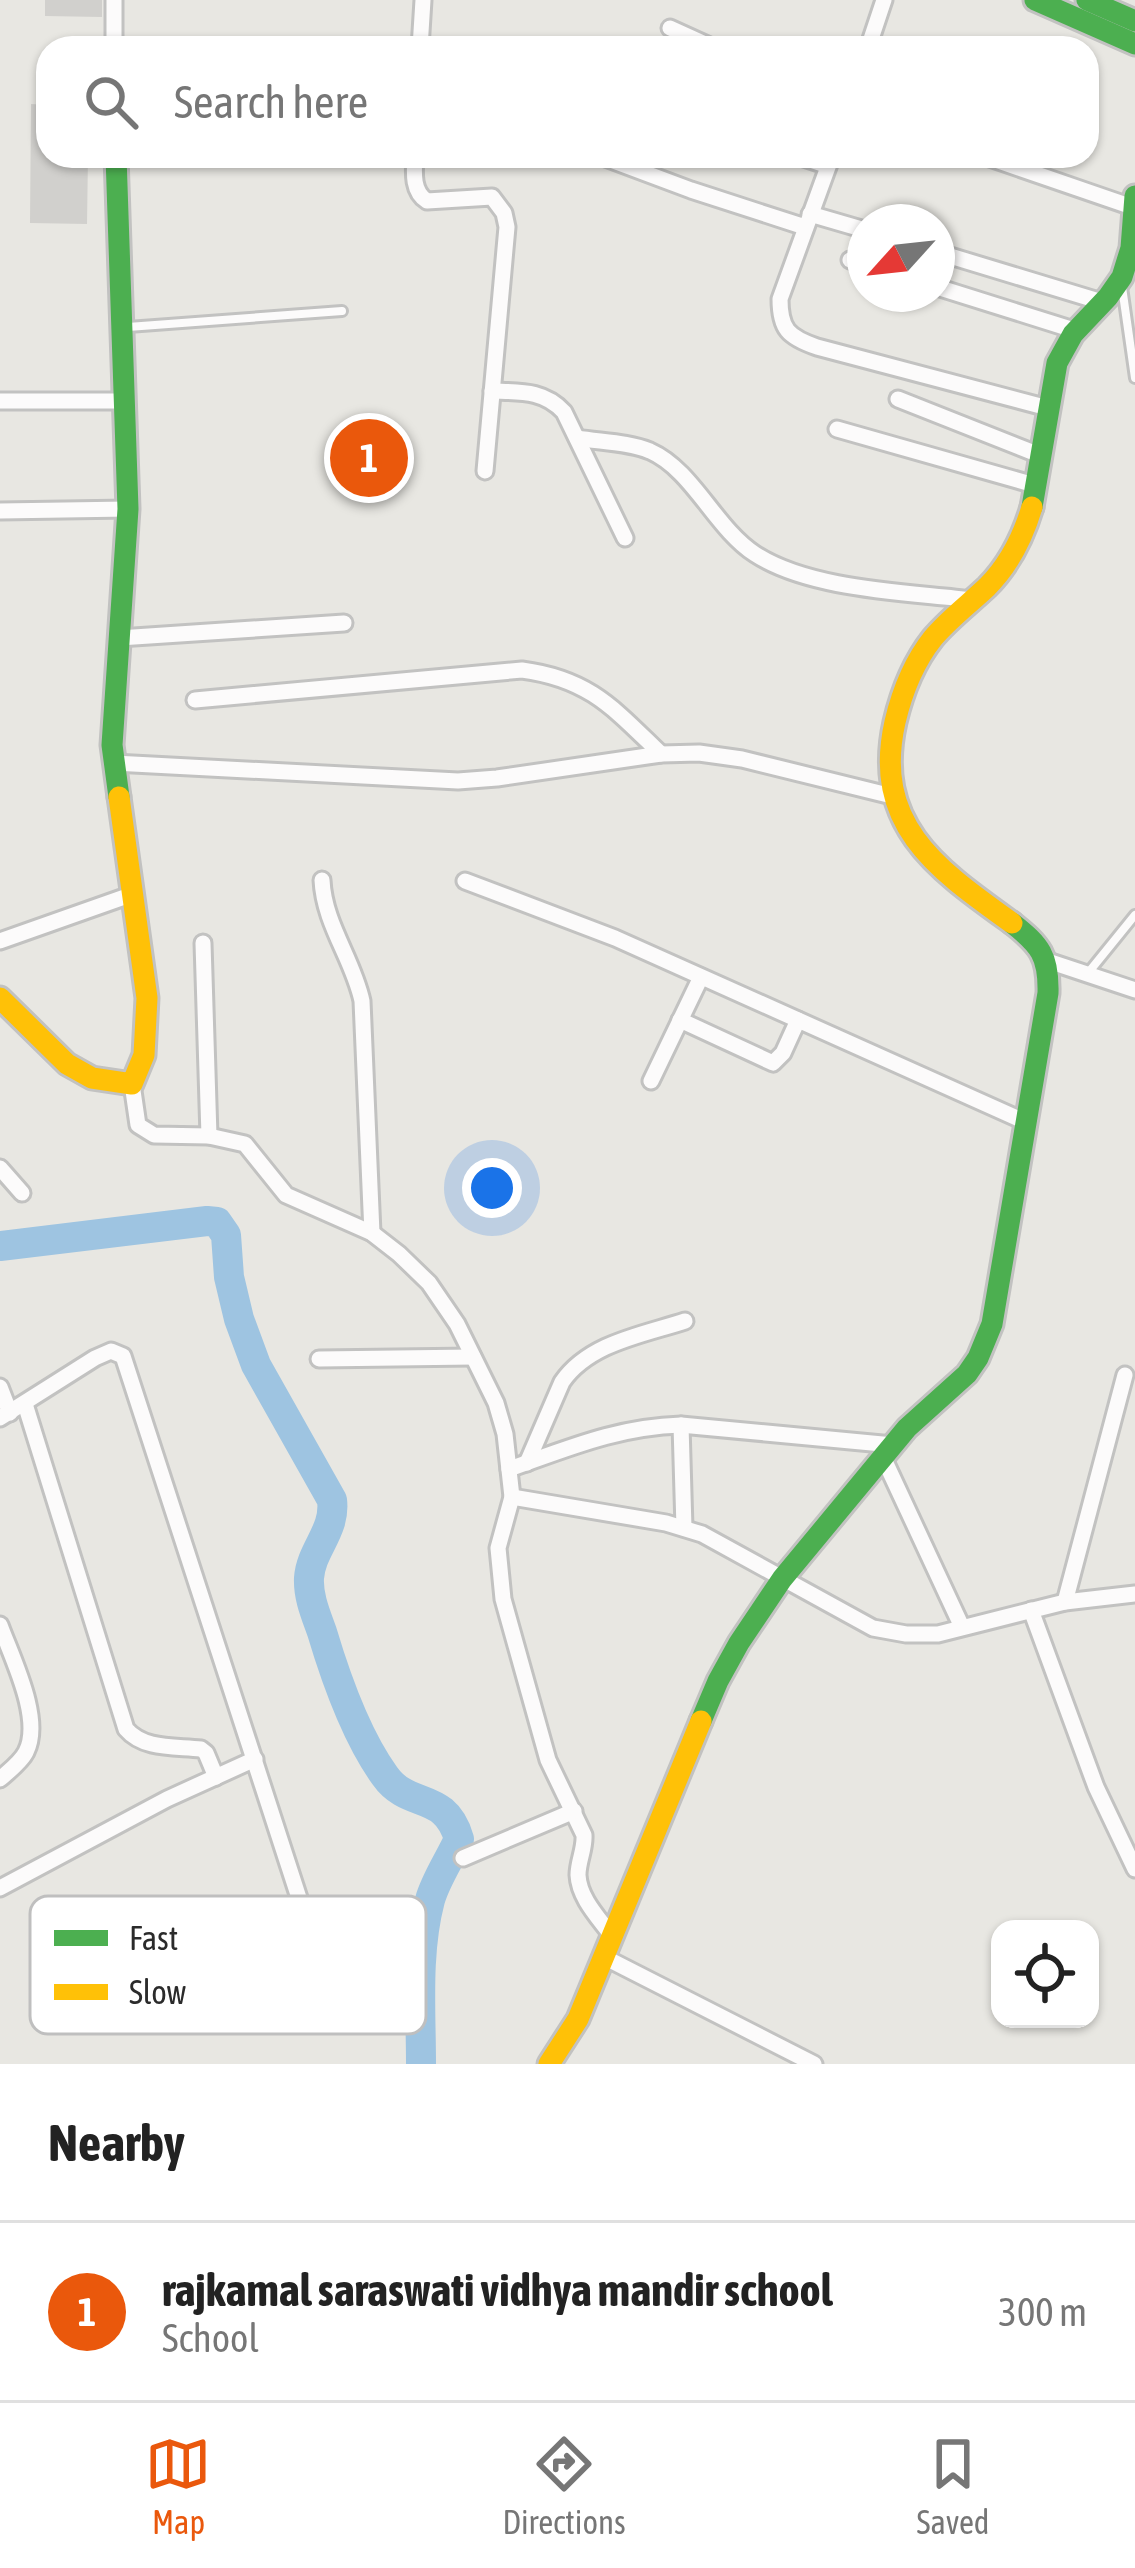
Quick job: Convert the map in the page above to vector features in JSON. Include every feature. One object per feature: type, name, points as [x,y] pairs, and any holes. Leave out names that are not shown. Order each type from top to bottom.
[{"type":"main road","points":[[1035,0],[1135,44]]},
{"type":"main road","points":[[1092,1],[1135,21]]},
{"type":"main road","points":[[0,998],[67,1064],[92,1078],[132,1084],[145,1055],[147,998],[112,745],[128,509],[116,168]]},
{"type":"main road","points":[[554,2060],[578,2019],[718,1681],[739,1643],[782,1579],[888,1451],[954,1388],[978,1358],[992,1324],[1048,993],[1048,961],[1028,935],[939,865],[916,839],[892,796],[889,769],[896,716],[919,658],[1010,560],[1028,521],[1060,352],[1121,279],[1129,254],[1135,196]]},
{"type":"street","points":[[114,0],[115,36]]},
{"type":"street","points":[[421,36],[423,0]]},
{"type":"street","points":[[872,36],[884,0]]},
{"type":"street","points":[[670,28],[688,36]]},
{"type":"street","points":[[415,168],[422,199],[492,197],[504,213],[507,227],[485,471]]},
{"type":"street","points":[[632,168],[691,190],[847,227]]},
{"type":"street","points":[[827,168],[780,298],[780,318],[789,333],[817,347],[1048,408]]},
{"type":"street","points":[[1019,168],[1135,208]]},
{"type":"street","points":[[955,257],[1102,302]]},
{"type":"street","points":[[955,293],[1077,331]]},
{"type":"street","points":[[492,391],[530,392],[554,401],[564,412],[625,538]]},
{"type":"street","points":[[898,399],[1042,456]]},
{"type":"street","points":[[0,400],[124,401]]},
{"type":"street","points":[[836,429],[1038,486]]},
{"type":"street","points":[[577,438],[655,453],[681,476],[725,530],[778,566],[830,582],[972,600]]},
{"type":"street","points":[[0,511],[128,509]]},
{"type":"street","points":[[119,638],[344,623]]},
{"type":"street","points":[[195,700],[523,670],[554,674],[580,685],[602,699],[661,754]]},
{"type":"street","points":[[114,763],[458,781],[699,753],[892,796]]},
{"type":"street","points":[[322,880],[323,903],[357,978],[362,1001],[372,1233]]},
{"type":"street","points":[[465,880],[615,938],[1026,1122]]},
{"type":"street","points":[[0,941],[133,894]]},
{"type":"street","points":[[203,943],[209,1136]]},
{"type":"street","points":[[1048,961],[1135,990]]},
{"type":"street","points":[[651,1081],[701,976]]},
{"type":"street","points":[[680,1020],[773,1063],[783,1053],[798,1020]]},
{"type":"street","points":[[132,1084],[138,1125],[154,1135],[209,1136],[245,1144],[273,1182],[296,1202],[372,1233],[429,1283],[457,1324],[496,1403],[505,1434],[512,1497],[498,1548],[503,1599],[548,1760],[584,1835],[578,1876],[608,1946],[814,2064]]},
{"type":"street","points":[[0,1168],[22,1192]]},
{"type":"street","points":[[527,1463],[570,1370],[596,1352],[685,1321]]},
{"type":"street","points":[[12,1412],[95,1358],[111,1351],[124,1356],[299,1896]]},
{"type":"street","points":[[319,1359],[473,1358]]},
{"type":"street","points":[[1065,1602],[1126,1375]]},
{"type":"street","points":[[0,1388],[126,1730],[136,1741],[201,1749],[216,1777]]},
{"type":"street","points":[[681,1424],[684,1528]]},
{"type":"street","points":[[509,1469],[616,1431],[681,1424],[888,1451],[962,1627]]},
{"type":"street","points":[[512,1497],[636,1517],[702,1534],[873,1628],[905,1634],[938,1634],[1065,1602],[1135,1594]]},
{"type":"street","points":[[1031,1610],[1096,1787],[1135,1869]]},
{"type":"street","points":[[0,1625],[28,1705],[32,1736],[25,1756],[0,1779]]},
{"type":"street","points":[[0,1888],[167,1799],[255,1759]]},
{"type":"street","points":[[463,1858],[574,1811]]},
{"type":"lane","points":[[1121,279],[1135,378]]},
{"type":"lane","points":[[121,328],[341,310]]},
{"type":"lane","points":[[1088,974],[1135,915]]},
{"type":"building","points":[[45,0],[102,0],[102,17],[45,16]]},
{"type":"building","points":[[31,104],[36,104],[36,168],[88,168],[87,224],[30,223]]},
{"type":"waterway","points":[[0,1246],[207,1221],[217,1222],[226,1235],[229,1277],[256,1365],[332,1500],[309,1585],[340,1688],[385,1776],[405,1793],[445,1813],[459,1839],[433,1892],[426,1920]]},
{"type":"waterway","points":[[421,2034],[421,2064]]},
{"type":"traffic: fast","points":[[1035,0],[1135,44]]},
{"type":"traffic: fast","points":[[1087,0],[1135,21]]},
{"type":"traffic: fast","points":[[116,168],[128,509],[112,745],[119,797]]},
{"type":"traffic: fast","points":[[1032,507],[1057,363],[1073,334],[1122,277],[1131,248],[1135,196]]},
{"type":"traffic: fast","points":[[701,1721],[739,1643],[782,1579],[907,1428],[967,1374],[992,1324],[1048,993],[1041,952],[1012,923]]},
{"type":"traffic: slow","points":[[1012,923],[959,883],[917,841],[902,817],[890,758],[898,711],[920,657],[939,631],[1002,569],[1032,507]]},
{"type":"traffic: slow","points":[[0,998],[67,1064],[92,1078],[132,1084],[144,1055],[147,998],[119,797]]},
{"type":"traffic: slow","points":[[549,2064],[578,2019],[701,1721]]},
{"type":"place","name":"rajkamal saraswati vidhya mandir school","points":[[369,458]]}]
